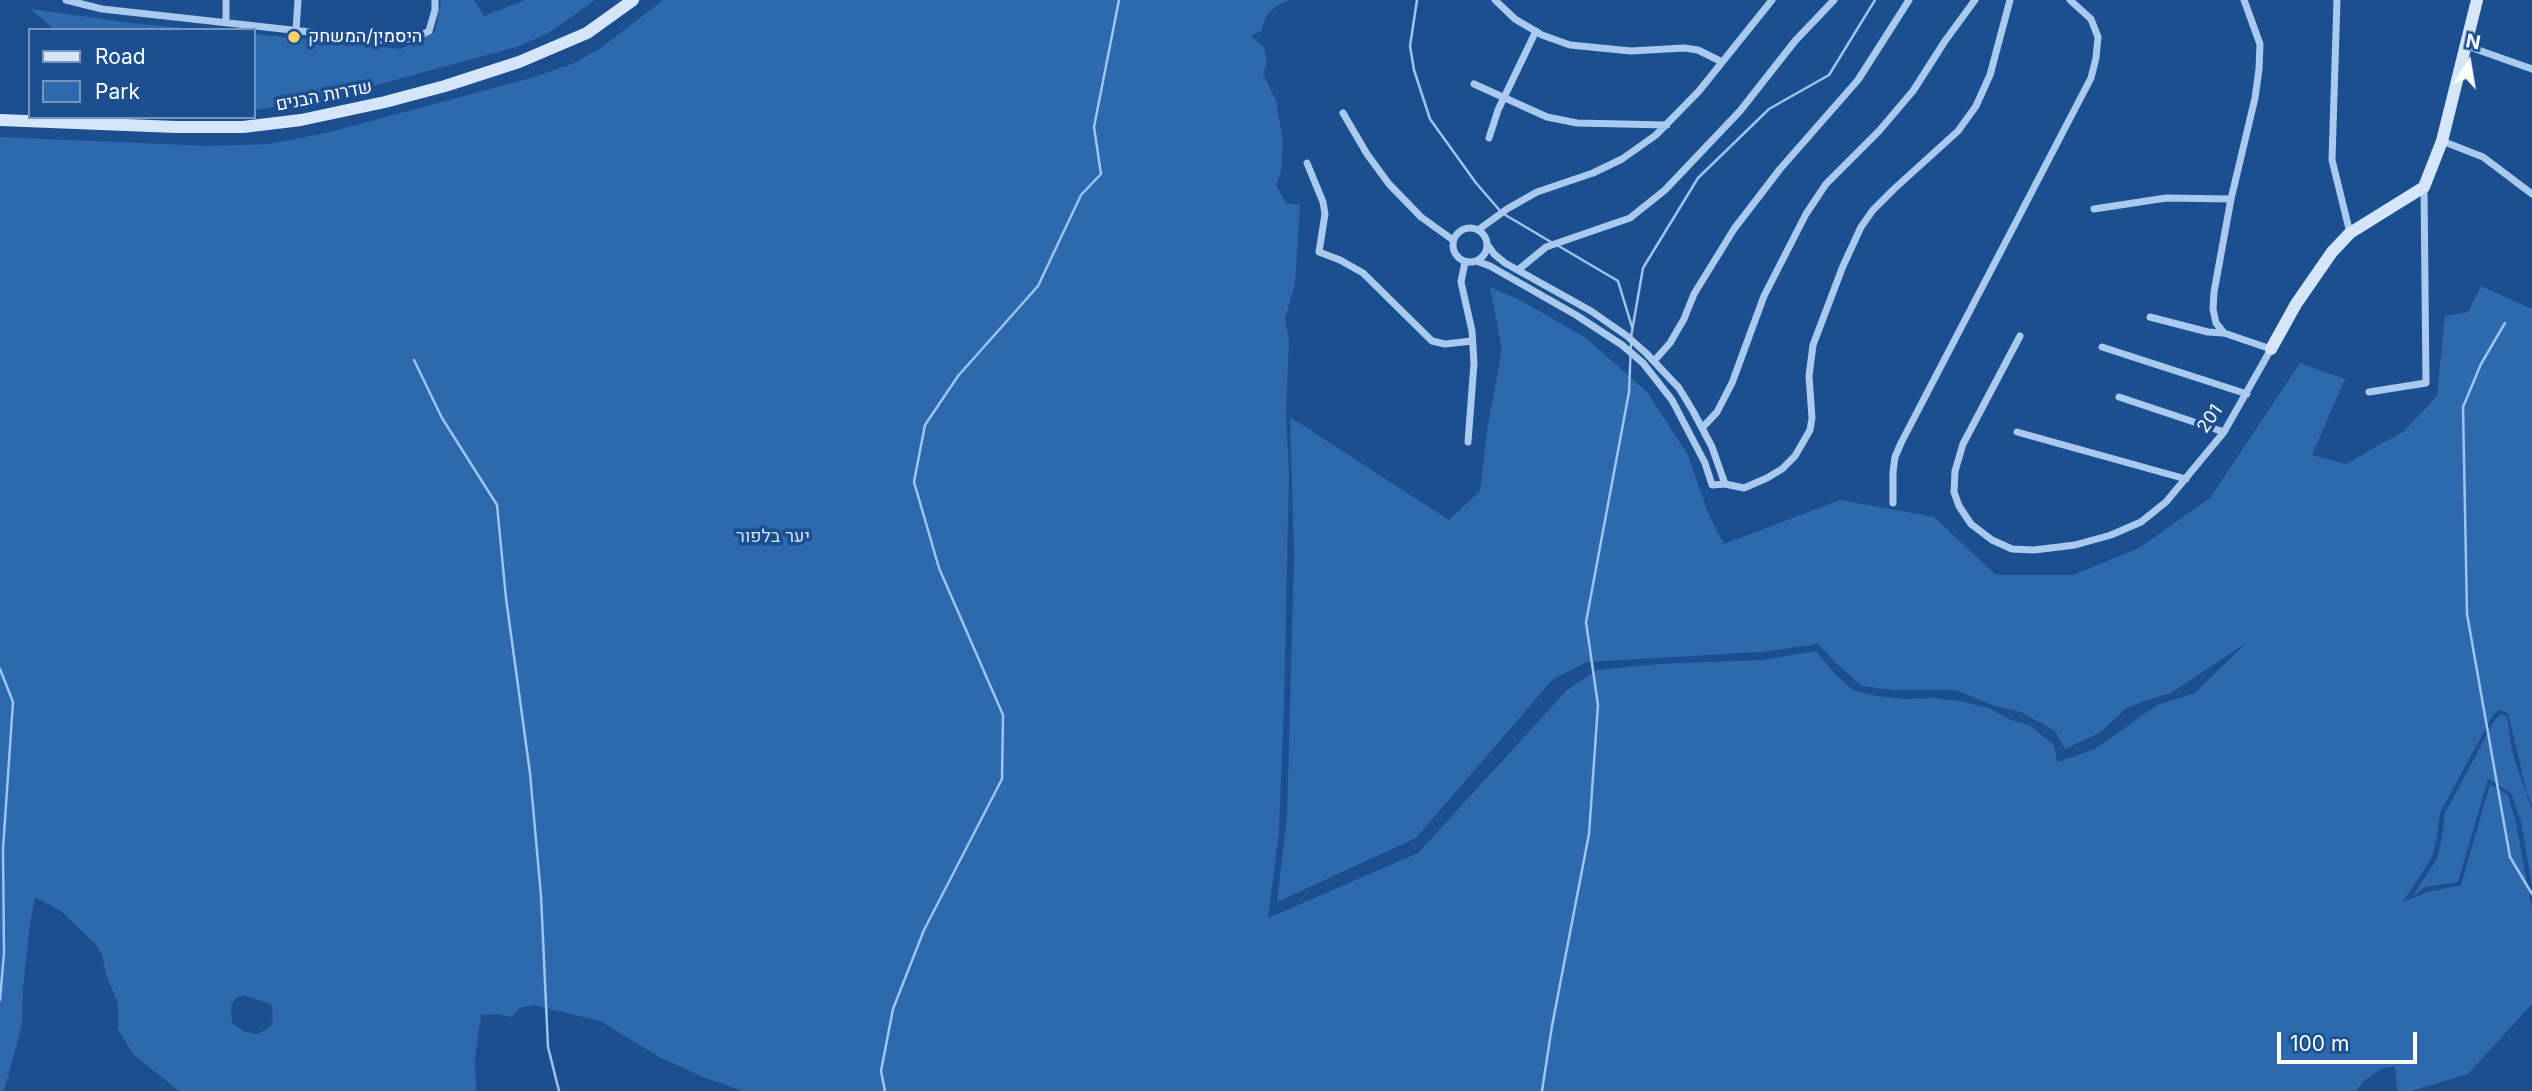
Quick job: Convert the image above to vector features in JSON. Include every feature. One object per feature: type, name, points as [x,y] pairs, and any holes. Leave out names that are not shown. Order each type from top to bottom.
[{"type":"main road","name":"שדרות הבנים","points":[[0,120],[176,128],[243,127],[301,120],[385,103],[519,62],[587,33],[633,0]]},
{"type":"main road","points":[[2424,187],[2442,141],[2477,0]]},
{"type":"main road","name":"201","points":[[2272,349],[2296,303],[2332,252],[2350,233],[2424,187]]},
{"type":"street","points":[[66,0],[102,9],[391,41],[416,38],[429,31],[435,0]]},
{"type":"street","points":[[102,9],[104,0]]},
{"type":"street","points":[[226,0],[226,23]]},
{"type":"street","points":[[296,31],[298,0]]},
{"type":"street","points":[[1495,0],[1515,19],[1536,32],[1570,46],[1630,51],[1684,48],[1698,50],[1721,62]]},
{"type":"street","points":[[1478,230],[1537,191],[1593,173],[1622,159],[1667,125],[1699,91],[1772,0]]},
{"type":"street","points":[[1518,270],[1546,247],[1630,218],[1665,190],[1740,111],[1795,41],[1834,0]]},
{"type":"street","points":[[1654,361],[1670,343],[1694,294],[1734,229],[1780,169],[1858,80],[1909,0]]},
{"type":"street","points":[[1702,428],[1717,412],[1732,383],[1764,296],[1806,214],[1826,184],[1879,131],[1913,91],[1975,0]]},
{"type":"street","points":[[1725,484],[1712,447],[1679,388],[1646,353],[1610,324],[1494,254],[1485,236],[1478,230],[1464,228],[1453,240],[1453,251],[1465,262],[1476,261],[1490,266],[1606,334],[1643,363],[1672,400],[1705,463],[1712,485],[1725,484],[1744,488],[1782,469],[1803,444],[1812,418],[1809,376],[1813,345],[1852,246],[1873,210],[1949,140],[1976,106],[1990,75],[2010,0]]},
{"type":"street","points":[[1893,503],[1894,465],[1901,443],[2091,78],[2098,37],[2091,19],[2070,0]]},
{"type":"street","points":[[2224,333],[2216,323],[2214,292],[2259,69],[2260,44],[2245,0]]},
{"type":"street","points":[[2337,0],[2332,160],[2350,233]]},
{"type":"street","points":[[1489,138],[1504,98],[1536,32]]},
{"type":"street","points":[[2467,46],[2532,69]]},
{"type":"street","points":[[1474,84],[1547,117],[1577,123],[1667,125]]},
{"type":"street","points":[[1343,113],[1367,154],[1389,184],[1421,217],[1453,240]]},
{"type":"street","points":[[2442,141],[2483,157],[2532,194]]},
{"type":"street","points":[[1307,163],[1323,202],[1325,214],[1319,252],[1363,273],[1432,341],[1445,344],[1472,341]]},
{"type":"street","points":[[2369,391],[2426,383],[2424,187]]},
{"type":"street","points":[[2094,209],[2166,198],[2231,199]]},
{"type":"street","points":[[1476,261],[1485,253],[1487,244]]},
{"type":"street","points":[[1465,262],[1461,282],[1474,363],[1468,442]]},
{"type":"street","points":[[2150,317],[2208,332],[2224,333],[2272,349]]},
{"type":"street","name":"201","points":[[2020,336],[1964,444],[1955,471],[1954,492],[1959,506],[1971,524],[1992,540],[2012,549],[2034,550],[2075,545],[2111,535],[2141,522],[2166,502],[2224,432],[2272,349]]},
{"type":"street","points":[[2102,347],[2247,394]]},
{"type":"street","points":[[2119,397],[2224,432]]},
{"type":"street","points":[[2017,432],[2186,480]]},
{"type":"green space","points":[[441,0],[474,0],[484,16],[525,0],[595,0],[547,34],[516,47],[333,97],[256,110],[256,34],[401,49],[435,32]]},
{"type":"green space","name":"יער בלפור","points":[[663,0],[1289,0],[1275,7],[1266,16],[1261,31],[1251,36],[1264,47],[1267,62],[1263,74],[1276,101],[1283,142],[1281,171],[1276,185],[1286,203],[1300,205],[1295,284],[1285,319],[1289,340],[1286,414],[1289,473],[1284,707],[1279,831],[1268,918],[1418,853],[1567,690],[1597,670],[1660,664],[1762,660],[1816,651],[1833,672],[1853,690],[1877,696],[1959,701],[1988,708],[2011,720],[2029,725],[2054,745],[2057,762],[2095,749],[2157,705],[2195,693],[2246,643],[2171,693],[2125,709],[2101,732],[2065,749],[2055,731],[2021,712],[1995,706],[1956,690],[1894,690],[1862,686],[1818,644],[1761,652],[1587,662],[1553,679],[1416,838],[1277,902],[1287,816],[1294,555],[1290,417],[1449,520],[1480,491],[1488,425],[1502,349],[1490,287],[1520,300],[1586,338],[1647,392],[1688,455],[1710,518],[1724,544],[1840,500],[1934,517],[1996,575],[2073,575],[2139,548],[2210,498],[2300,363],[2345,379],[2312,455],[2346,464],[2404,431],[2437,396],[2445,316],[2468,312],[2481,286],[2532,309],[2532,805],[2508,713],[2499,710],[2493,715],[2440,813],[2431,859],[2403,902],[2428,892],[2461,885],[2490,784],[2508,795],[2532,909],[2532,1004],[2468,1074],[2411,1091],[2397,1091],[2395,1066],[2381,1069],[2365,1080],[2356,1091],[742,1091],[659,1057],[600,1021],[533,1005],[520,1008],[512,1017],[481,1015],[475,1057],[476,1091],[179,1091],[133,1054],[118,1029],[118,1004],[106,974],[102,954],[96,945],[61,911],[35,897],[23,989],[22,1024],[4,1091],[0,1091],[0,137],[209,146],[269,144],[330,132],[531,78],[572,64],[601,48]],"holes":[[[243,995],[271,1004],[271,1025],[257,1034],[243,1031],[232,1023],[231,1006],[235,999]]]},
{"type":"green space","points":[[30,9],[183,28],[53,28]]},
{"type":"green space","points":[[2500,715],[2507,716],[2512,752],[2532,810],[2532,886],[2521,821],[2511,793],[2488,779],[2458,882],[2425,887],[2412,897],[2437,859],[2444,815],[2494,721]]},
{"type":"waterway","points":[[885,1091],[881,1071],[893,1009],[924,930],[1002,779],[1003,715],[939,568],[914,482],[925,425],[958,376],[1038,286],[1081,195],[1101,174],[1094,127],[1119,0]]},
{"type":"waterway","points":[[1417,0],[1410,46],[1414,70],[1430,119],[1476,183],[1502,213],[1551,242]]},
{"type":"waterway","points":[[1631,337],[1643,268],[1698,178],[1769,109],[1829,75],[1875,0]]},
{"type":"waterway","points":[[1557,245],[1618,281],[1632,327]]},
{"type":"waterway","points":[[2505,323],[2481,364],[2463,407],[2467,614],[2510,857],[2532,894]]},
{"type":"waterway","points":[[1542,1091],[1589,834],[1598,705],[1586,622],[1629,392],[1631,343]]},
{"type":"waterway","points":[[414,360],[442,418],[497,505],[506,598],[530,773],[541,896],[548,1047],[559,1091]]},
{"type":"waterway","points":[[0,669],[13,702],[3,849],[4,953],[0,1000]]},
{"type":"place","name":"היסמין/המשחק","points":[[294,37]]}]
